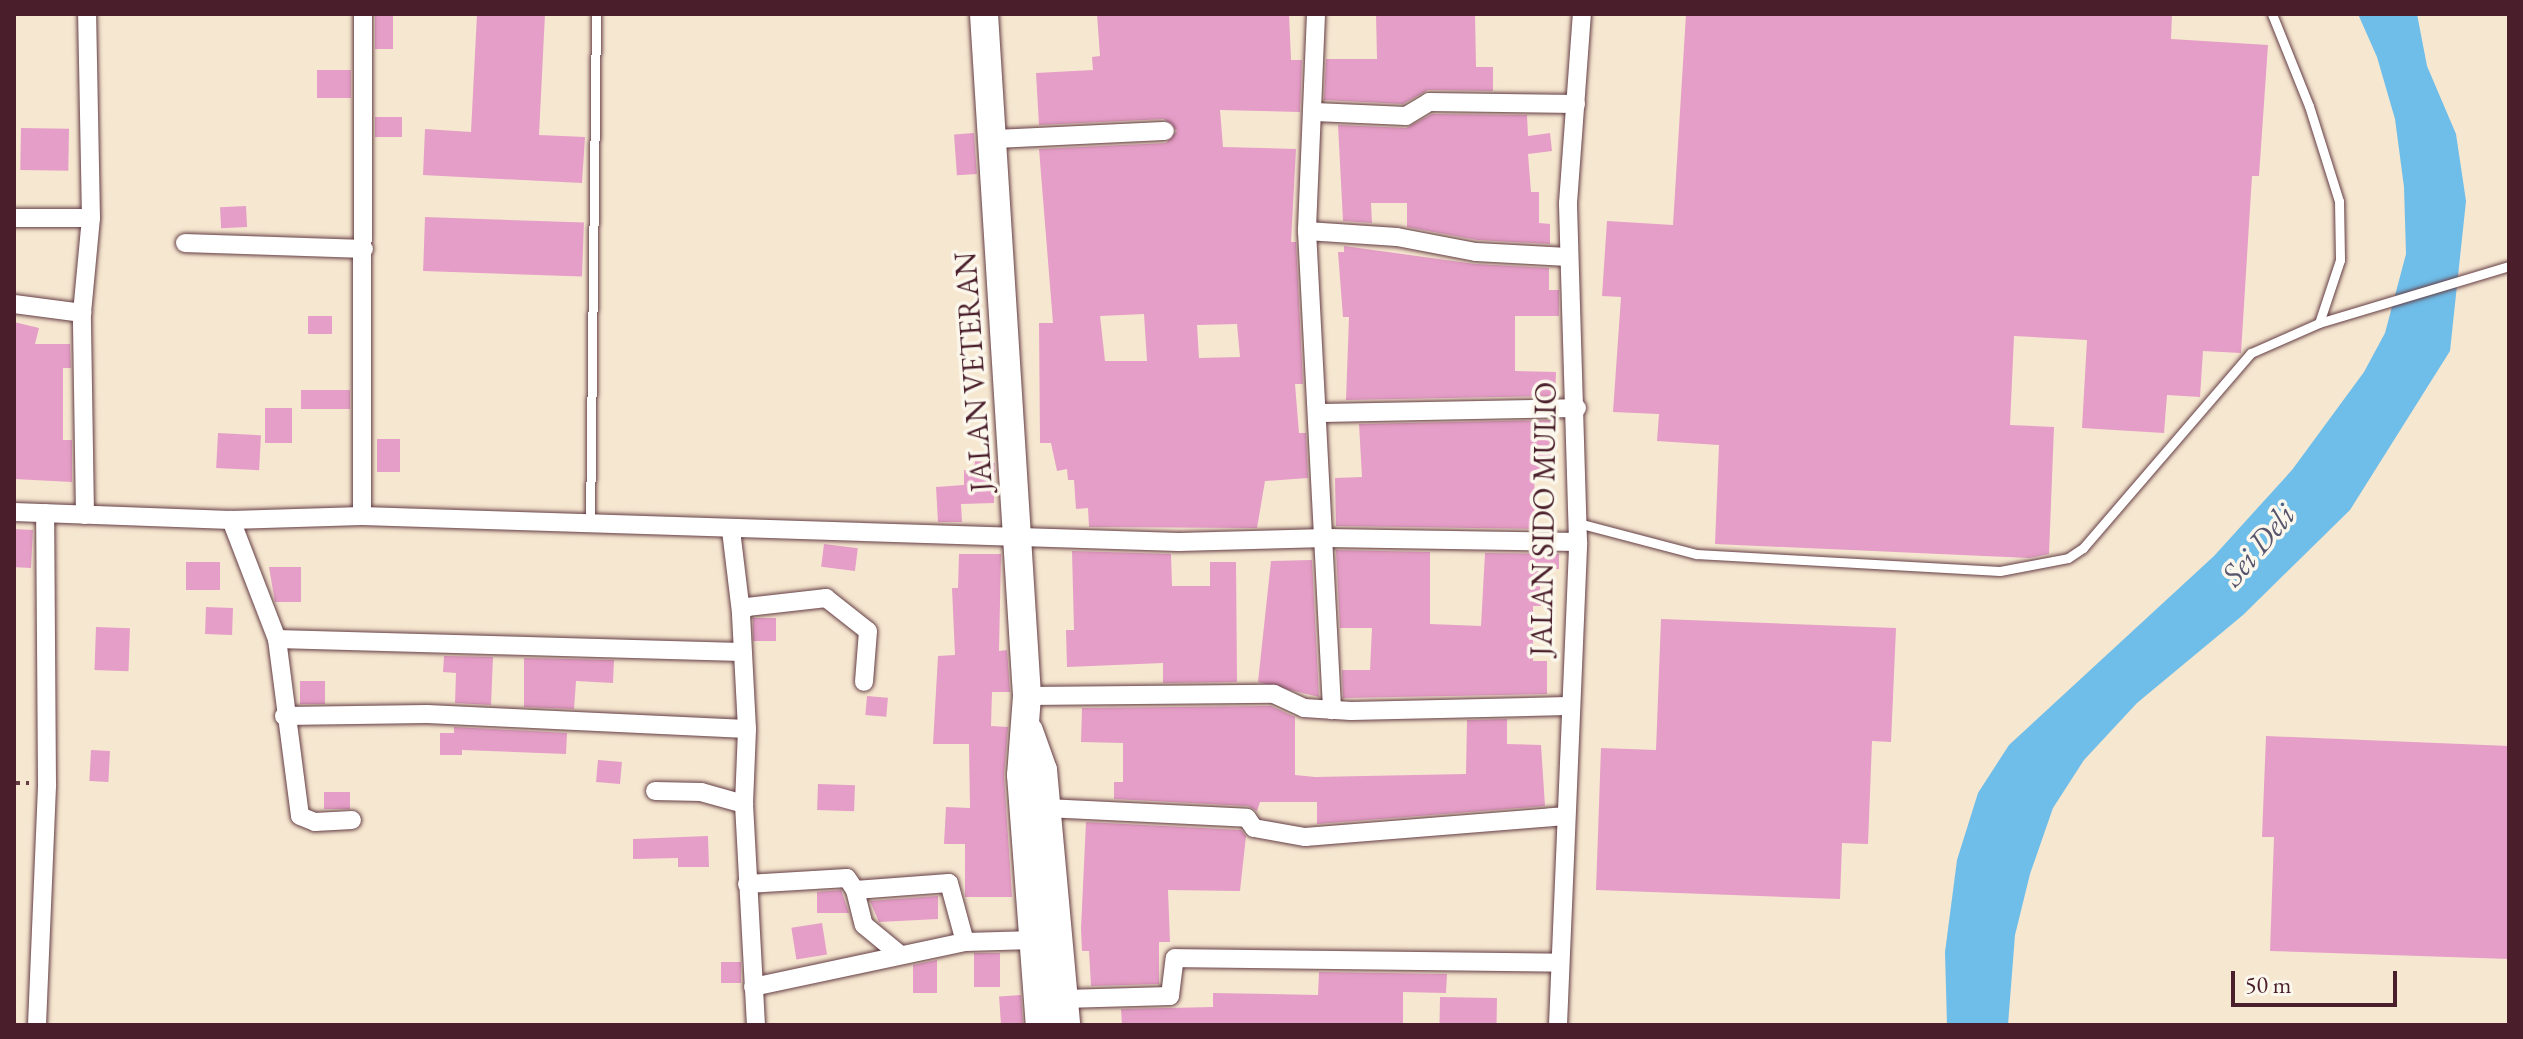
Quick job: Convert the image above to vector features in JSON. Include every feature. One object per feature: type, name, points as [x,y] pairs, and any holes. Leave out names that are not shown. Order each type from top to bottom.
[{"type":"main road","name":"JALAN VETERAN","points":[[984,14],[1027,696],[1021,775],[1040,1025]]},
{"type":"main road","name":"JALAN VETERAN","points":[[1027,727],[1043,770],[1065,1012]]},
{"type":"street","points":[[85,515],[82,313],[91,218],[87,14]]},
{"type":"street","points":[[362,516],[363,14]]},
{"type":"street","points":[[1316,14],[1315,112],[1307,231],[1326,538],[1332,710]]},
{"type":"street","name":"JALAN SIDO MULIO","points":[[1558,1025],[1568,706],[1578,542],[1577,408],[1568,257],[1582,14]]},
{"type":"street","points":[[1315,112],[1406,116],[1429,102],[1576,104]]},
{"type":"street","points":[[994,139],[1165,131]]},
{"type":"street","points":[[14,218],[91,218]]},
{"type":"street","points":[[1307,231],[1397,237],[1476,252],[1568,257]]},
{"type":"street","points":[[185,243],[364,249]]},
{"type":"street","points":[[14,304],[82,313]]},
{"type":"street","points":[[1319,413],[1577,408]]},
{"type":"street","points":[[14,512],[231,520],[362,516],[590,526],[1018,535],[1179,542],[1326,538],[1578,542]]},
{"type":"street","points":[[37,1025],[47,784],[45,513]]},
{"type":"street","points":[[231,520],[277,639],[284,716],[300,816],[315,822],[352,820]]},
{"type":"street","points":[[731,530],[741,613],[747,729],[744,804],[756,1025]]},
{"type":"street","points":[[741,613],[747,607],[832,599],[868,631],[864,682]]},
{"type":"street","points":[[277,639],[741,652]]},
{"type":"street","points":[[1027,696],[1274,694],[1304,708],[1332,710],[1568,706]]},
{"type":"street","points":[[284,716],[427,714],[747,729]]},
{"type":"street","points":[[655,791],[711,794],[744,804]]},
{"type":"street","points":[[1046,808],[1247,818],[1254,828],[1305,837],[1564,816]]},
{"type":"street","points":[[747,884],[847,878],[855,890],[864,925],[898,953]]},
{"type":"street","points":[[855,890],[949,883],[965,942]]},
{"type":"street","points":[[753,987],[898,953],[965,942],[1034,940]]},
{"type":"street","points":[[1065,1012],[1167,997],[1172,994],[1175,958],[1558,963]]},
{"type":"lane","points":[[590,526],[596,14]]},
{"type":"lane","points":[[2272,14],[2309,106],[2339,201],[2340,260],[2319,323]]},
{"type":"lane","points":[[1577,522],[1696,554],[2000,571],[2068,558],[2083,548],[2237,365],[2274,340],[2337,317],[2509,266]]},
{"type":"water","name":"Sei Deli","points":[[2358,14],[2417,14],[2427,66],[2456,134],[2466,201],[2450,351],[2350,510],[2243,615],[2137,703],[2084,760],[2053,808],[2030,874],[2015,935],[2008,1025],[1947,1025],[1945,952],[1957,860],[1978,793],[2009,745],[2214,556],[2292,470],[2364,372],[2385,333],[2406,254],[2404,187],[2395,119],[2377,57]]},
{"type":"building","points":[[375,14],[393,14],[393,49],[375,49]]},
{"type":"building","points":[[477,14],[545,14],[539,135],[585,137],[582,183],[423,175],[425,129],[471,132]]},
{"type":"building","points":[[1097,14],[1289,14],[1291,60],[1302,60],[1300,112],[1220,110],[1223,147],[1296,149],[1291,242],[1296,242],[1303,384],[1295,384],[1299,433],[1306,433],[1308,478],[1265,481],[1257,528],[1089,527],[1088,508],[1076,509],[1074,480],[1068,480],[1067,469],[1057,471],[1051,443],[1040,443],[1039,323],[1053,323],[1039,149],[1166,143],[1177,131],[1164,119],[1039,125],[1036,73],[1093,70],[1092,57],[1100,56]],"holes":[[[1144,314],[1147,361],[1105,361],[1100,316]],[[1237,324],[1240,357],[1199,358],[1197,325]]]},
{"type":"building","points":[[1376,14],[1475,14],[1476,67],[1493,67],[1493,91],[1428,90],[1403,104],[1324,100],[1326,59],[1377,59]]},
{"type":"building","points":[[1686,14],[2172,14],[2171,39],[2268,45],[2259,176],[2252,176],[2241,353],[2203,351],[2200,397],[2167,395],[2164,433],[2082,428],[2087,340],[2014,336],[2010,425],[2054,427],[2049,554],[2029,558],[1715,544],[1719,445],[1657,441],[1659,414],[1613,412],[1621,297],[1602,296],[1607,221],[1673,225]]},
{"type":"building","points":[[317,70],[351,70],[351,98],[317,98]]},
{"type":"building","points":[[1432,114],[1527,115],[1528,136],[1550,133],[1552,151],[1528,154],[1531,192],[1539,192],[1539,223],[1550,224],[1550,244],[1477,240],[1407,227],[1407,203],[1371,203],[1372,223],[1343,221],[1338,125],[1406,128]]},
{"type":"building","points":[[375,117],[402,117],[402,137],[375,137]]},
{"type":"building","points":[[21,128],[69,129],[68,171],[20,170]]},
{"type":"building","points":[[974,133],[977,174],[957,175],[954,134]]},
{"type":"building","points":[[246,206],[247,227],[221,228],[220,207]]},
{"type":"building","points":[[425,217],[584,223],[582,277],[423,271]]},
{"type":"building","points":[[1344,246],[1475,264],[1549,268],[1549,290],[1559,290],[1559,316],[1515,316],[1515,371],[1556,372],[1555,396],[1346,400],[1349,317],[1343,317],[1338,252],[1344,252]]},
{"type":"building","points":[[308,316],[332,316],[332,334],[308,334]]},
{"type":"building","points":[[14,322],[39,328],[35,344],[70,344],[71,368],[63,368],[63,440],[72,440],[72,482],[14,479]]},
{"type":"building","points":[[301,390],[350,390],[350,409],[301,409]]},
{"type":"building","points":[[265,408],[292,408],[292,443],[265,443]]},
{"type":"building","points":[[1555,420],[1554,474],[1534,475],[1536,529],[1336,526],[1335,478],[1362,477],[1359,424]]},
{"type":"building","points":[[218,433],[261,435],[259,470],[216,468]]},
{"type":"building","points":[[377,439],[400,439],[400,472],[377,472]]},
{"type":"building","points":[[975,461],[995,463],[994,503],[961,504],[962,522],[938,522],[936,487],[964,485],[964,470],[974,470]]},
{"type":"building","points":[[14,529],[33,530],[31,568],[14,567]]},
{"type":"building","points":[[824,544],[858,548],[855,571],[821,567]]},
{"type":"building","points":[[1336,550],[1430,552],[1430,624],[1481,626],[1485,553],[1559,554],[1559,569],[1539,569],[1541,606],[1533,606],[1533,661],[1547,661],[1547,694],[1343,698],[1342,670],[1370,670],[1372,628],[1340,628]]},
{"type":"building","points":[[1072,551],[1171,554],[1172,586],[1210,586],[1210,562],[1236,562],[1237,682],[1163,683],[1163,663],[1067,667],[1066,630],[1074,630]]},
{"type":"building","points":[[959,554],[1001,554],[999,651],[1007,650],[1010,692],[992,692],[991,726],[1008,727],[1004,776],[1012,897],[965,897],[965,844],[944,844],[946,807],[970,808],[969,744],[933,744],[938,656],[955,655],[952,588],[958,588]]},
{"type":"building","points":[[1312,560],[1319,697],[1258,682],[1271,561]]},
{"type":"building","points":[[186,562],[220,562],[220,590],[186,590]]},
{"type":"building","points":[[269,567],[301,567],[301,602],[275,602]]},
{"type":"building","points":[[206,607],[233,608],[232,635],[205,634]]},
{"type":"building","points":[[753,618],[776,618],[776,641],[753,641]]},
{"type":"building","points":[[1661,619],[1896,628],[1891,742],[1872,741],[1868,844],[1842,843],[1840,899],[1596,890],[1601,748],[1656,750]]},
{"type":"building","points":[[96,627],[130,628],[128,671],[94,670]]},
{"type":"building","points":[[444,656],[493,657],[491,705],[455,703],[456,673],[443,672]]},
{"type":"building","points":[[524,658],[614,660],[613,683],[576,681],[574,709],[524,707]]},
{"type":"building","points":[[300,681],[325,681],[325,704],[300,704]]},
{"type":"building","points":[[867,696],[888,698],[886,717],[865,715]]},
{"type":"building","points":[[1271,706],[1295,717],[1295,775],[1315,777],[1466,774],[1467,720],[1507,719],[1507,744],[1541,745],[1545,806],[1317,824],[1317,802],[1260,802],[1257,811],[1248,806],[1114,799],[1114,782],[1123,782],[1123,743],[1081,742],[1082,708]]},
{"type":"building","points":[[454,727],[567,733],[566,754],[462,750],[462,755],[440,755],[440,733],[454,733]]},
{"type":"building","points":[[2266,736],[2509,746],[2509,959],[2270,951],[2274,837],[2262,837]]},
{"type":"building","points":[[91,750],[110,751],[108,782],[89,781]]},
{"type":"building","points":[[598,760],[622,762],[620,784],[596,782]]},
{"type":"building","points":[[818,784],[855,785],[854,811],[817,810]]},
{"type":"building","points":[[324,792],[350,792],[350,809],[324,809]]},
{"type":"building","points":[[1086,822],[1241,830],[1246,836],[1240,891],[1168,890],[1170,942],[1159,942],[1159,984],[1091,986],[1089,951],[1082,951],[1081,928]]},
{"type":"building","points":[[708,836],[709,867],[678,867],[678,858],[633,859],[633,839]]},
{"type":"building","points":[[841,890],[849,913],[817,913],[817,892]]},
{"type":"building","points":[[938,896],[938,919],[879,922],[870,901]]},
{"type":"building","points":[[822,923],[827,955],[796,959],[791,928]]},
{"type":"building","points":[[974,953],[1000,953],[1000,987],[974,987]]},
{"type":"building","points":[[937,960],[937,993],[913,993],[913,965]]},
{"type":"building","points":[[721,962],[741,962],[741,983],[721,983]]},
{"type":"building","points":[[1319,972],[1447,974],[1446,993],[1403,992],[1403,1025],[1122,1025],[1121,1009],[1213,1007],[1213,993],[1318,995]]},
{"type":"building","points":[[1021,995],[1023,1025],[1001,1025],[999,997]]},
{"type":"building","points":[[1440,997],[1497,998],[1497,1025],[1440,1025]]}]
